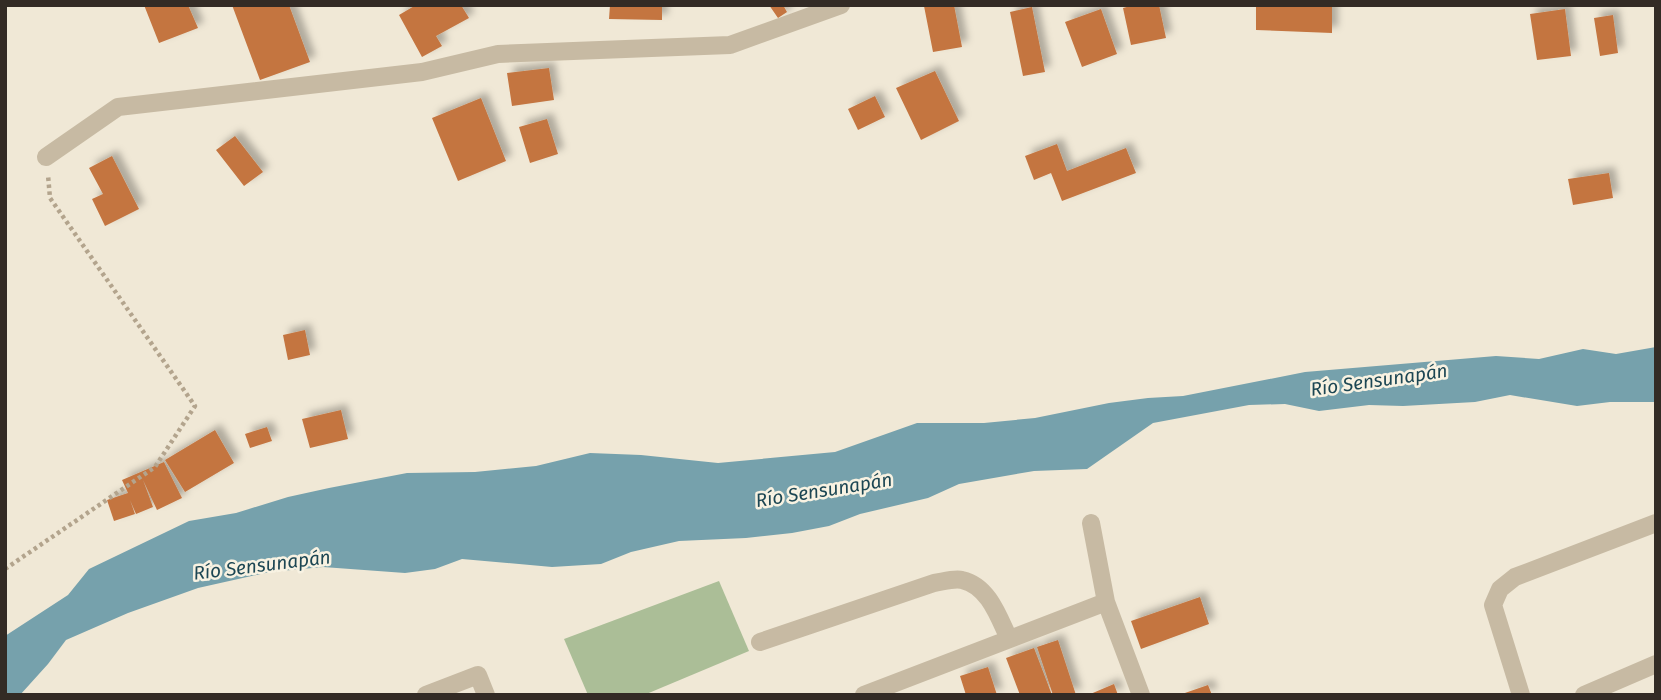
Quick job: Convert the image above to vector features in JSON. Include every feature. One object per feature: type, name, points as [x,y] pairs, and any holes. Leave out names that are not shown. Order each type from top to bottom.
[{"type":"street","points":[[46,157],[118,107],[422,72],[498,54],[730,45],[841,5]]},
{"type":"street","points":[[1091,523],[1106,602],[1141,695]]},
{"type":"street","points":[[1521,695],[1493,604],[1500,589],[1515,577],[1656,523]]},
{"type":"street","points":[[760,642],[934,583],[961,579],[978,588],[987,597],[1009,639]]},
{"type":"street","points":[[864,695],[1106,602]]},
{"type":"street","points":[[1584,695],[1656,664]]},
{"type":"street","points":[[426,695],[478,675],[486,695]]},
{"type":"path","points":[[5,569],[155,467],[195,406],[50,198],[46,157]]},
{"type":"green space","points":[[719,581],[749,651],[644,695],[588,695],[564,639]]},
{"type":"water","name":"Río Sensunapán","points":[[1656,347],[1656,402],[1610,402],[1577,406],[1510,395],[1475,402],[1369,405],[1319,411],[1285,404],[1249,405],[1153,423],[1087,469],[1034,471],[959,484],[928,498],[860,514],[829,526],[792,533],[679,541],[631,552],[601,564],[552,567],[462,559],[435,569],[405,573],[323,567],[270,572],[198,588],[128,613],[66,640],[20,695],[5,695],[5,636],[68,595],[89,569],[189,521],[236,513],[329,488],[407,473],[475,472],[536,466],[590,453],[718,463],[835,452],[917,423],[984,423],[1035,418],[1109,403],[1183,396],[1305,372],[1496,356],[1539,359],[1583,349],[1616,354]]},
{"type":"building","points":[[144,5],[188,5],[198,28],[159,43]]},
{"type":"building","points":[[232,5],[289,5],[310,62],[260,80]]},
{"type":"building","points":[[416,5],[461,5],[469,18],[436,36],[442,46],[422,57],[399,15]]},
{"type":"building","points":[[610,5],[662,5],[662,20],[609,19]]},
{"type":"building","points":[[769,5],[783,5],[787,12],[778,18]]},
{"type":"building","points":[[954,5],[962,47],[933,52],[924,6]]},
{"type":"building","points":[[1159,5],[1166,38],[1131,45],[1123,8]]},
{"type":"building","points":[[1256,5],[1332,5],[1332,33],[1256,30]]},
{"type":"building","points":[[1032,7],[1045,72],[1023,76],[1010,12]]},
{"type":"building","points":[[1101,9],[1117,54],[1082,67],[1065,22]]},
{"type":"building","points":[[1565,9],[1571,56],[1537,60],[1530,14]]},
{"type":"building","points":[[1613,15],[1618,53],[1600,56],[1594,18]]},
{"type":"building","points":[[549,68],[554,100],[512,106],[507,73]]},
{"type":"building","points":[[935,71],[959,121],[921,140],[896,88]]},
{"type":"building","points":[[875,96],[885,117],[858,130],[848,109]]},
{"type":"building","points":[[481,98],[506,161],[458,181],[432,118]]},
{"type":"building","points":[[547,119],[558,154],[530,163],[519,127]]},
{"type":"building","points":[[235,136],[263,172],[244,186],[216,150]]},
{"type":"building","points":[[1057,144],[1067,171],[1126,148],[1136,173],[1062,201],[1051,173],[1034,180],[1025,156]]},
{"type":"building","points":[[112,156],[139,209],[105,226],[92,199],[103,194],[89,168]]},
{"type":"building","points":[[1609,173],[1613,198],[1573,205],[1568,179]]},
{"type":"building","points":[[305,330],[310,355],[288,360],[283,335]]},
{"type":"building","points":[[341,410],[348,439],[310,448],[302,419]]},
{"type":"building","points":[[267,427],[272,441],[250,448],[245,434]]},
{"type":"building","points":[[215,430],[234,463],[185,492],[165,460]]},
{"type":"building","points":[[164,462],[182,498],[157,510],[143,480],[153,507],[136,514],[130,500],[135,514],[114,521],[107,500],[128,493],[122,480]]},
{"type":"building","points":[[1200,597],[1209,624],[1141,649],[1131,621]]},
{"type":"building","points":[[1058,640],[1076,695],[1053,695],[1037,647]]},
{"type":"building","points":[[1034,648],[1052,695],[1020,695],[1006,658]]},
{"type":"building","points":[[988,667],[997,695],[966,695],[960,676]]},
{"type":"building","points":[[1114,684],[1118,695],[1088,695]]},
{"type":"building","points":[[1208,685],[1212,695],[1182,695],[1182,694]]}]
